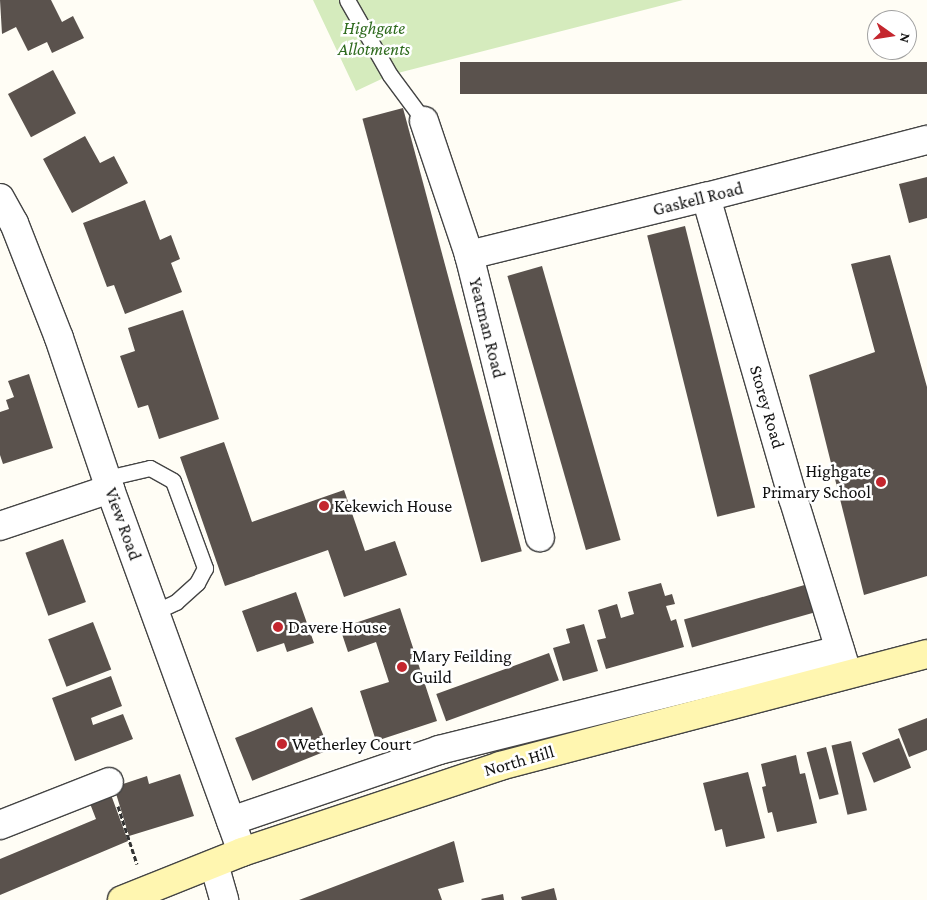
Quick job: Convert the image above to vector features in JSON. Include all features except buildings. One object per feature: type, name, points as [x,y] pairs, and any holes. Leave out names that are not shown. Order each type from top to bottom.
[{"type":"main road","name":"North Hill","points":[[134,895],[242,852],[500,766],[844,662],[927,654]]},
{"type":"street","name":"Yeatman Road","points":[[424,121],[469,255],[540,537]]},
{"type":"street","name":"Gaskell Road","points":[[469,255],[706,198],[927,140]]},
{"type":"street","name":"View Road","points":[[0,198],[14,223],[59,338],[109,484],[242,852]]},
{"type":"street","name":"Storey Road","points":[[706,198],[844,662]]},
{"type":"street","points":[[0,526],[109,484]]},
{"type":"street","name":"North Hill","points":[[231,821],[439,750],[844,662]]},
{"type":"street","points":[[0,825],[109,782]]},
{"type":"street","points":[[214,864],[224,900]]},
{"type":"lane","points":[[347,0],[390,75],[424,121]]},
{"type":"lane","points":[[109,484],[150,468],[173,481],[205,568],[197,583],[176,602],[155,612]]},
{"type":"path","points":[[109,782],[134,895]]},
{"type":"green space","name":"Highgate Allotments","points":[[313,0],[683,0],[390,75],[356,91]]},
{"type":"place","name":"Highgate Primary School","points":[[881,482]]},
{"type":"place","name":"Kekewich House","points":[[324,506]]},
{"type":"place","name":"Davere House","points":[[278,627]]},
{"type":"place","name":"Mary Feilding Guild","points":[[402,667]]},
{"type":"place","name":"Wetherley Court","points":[[282,744]]}]
